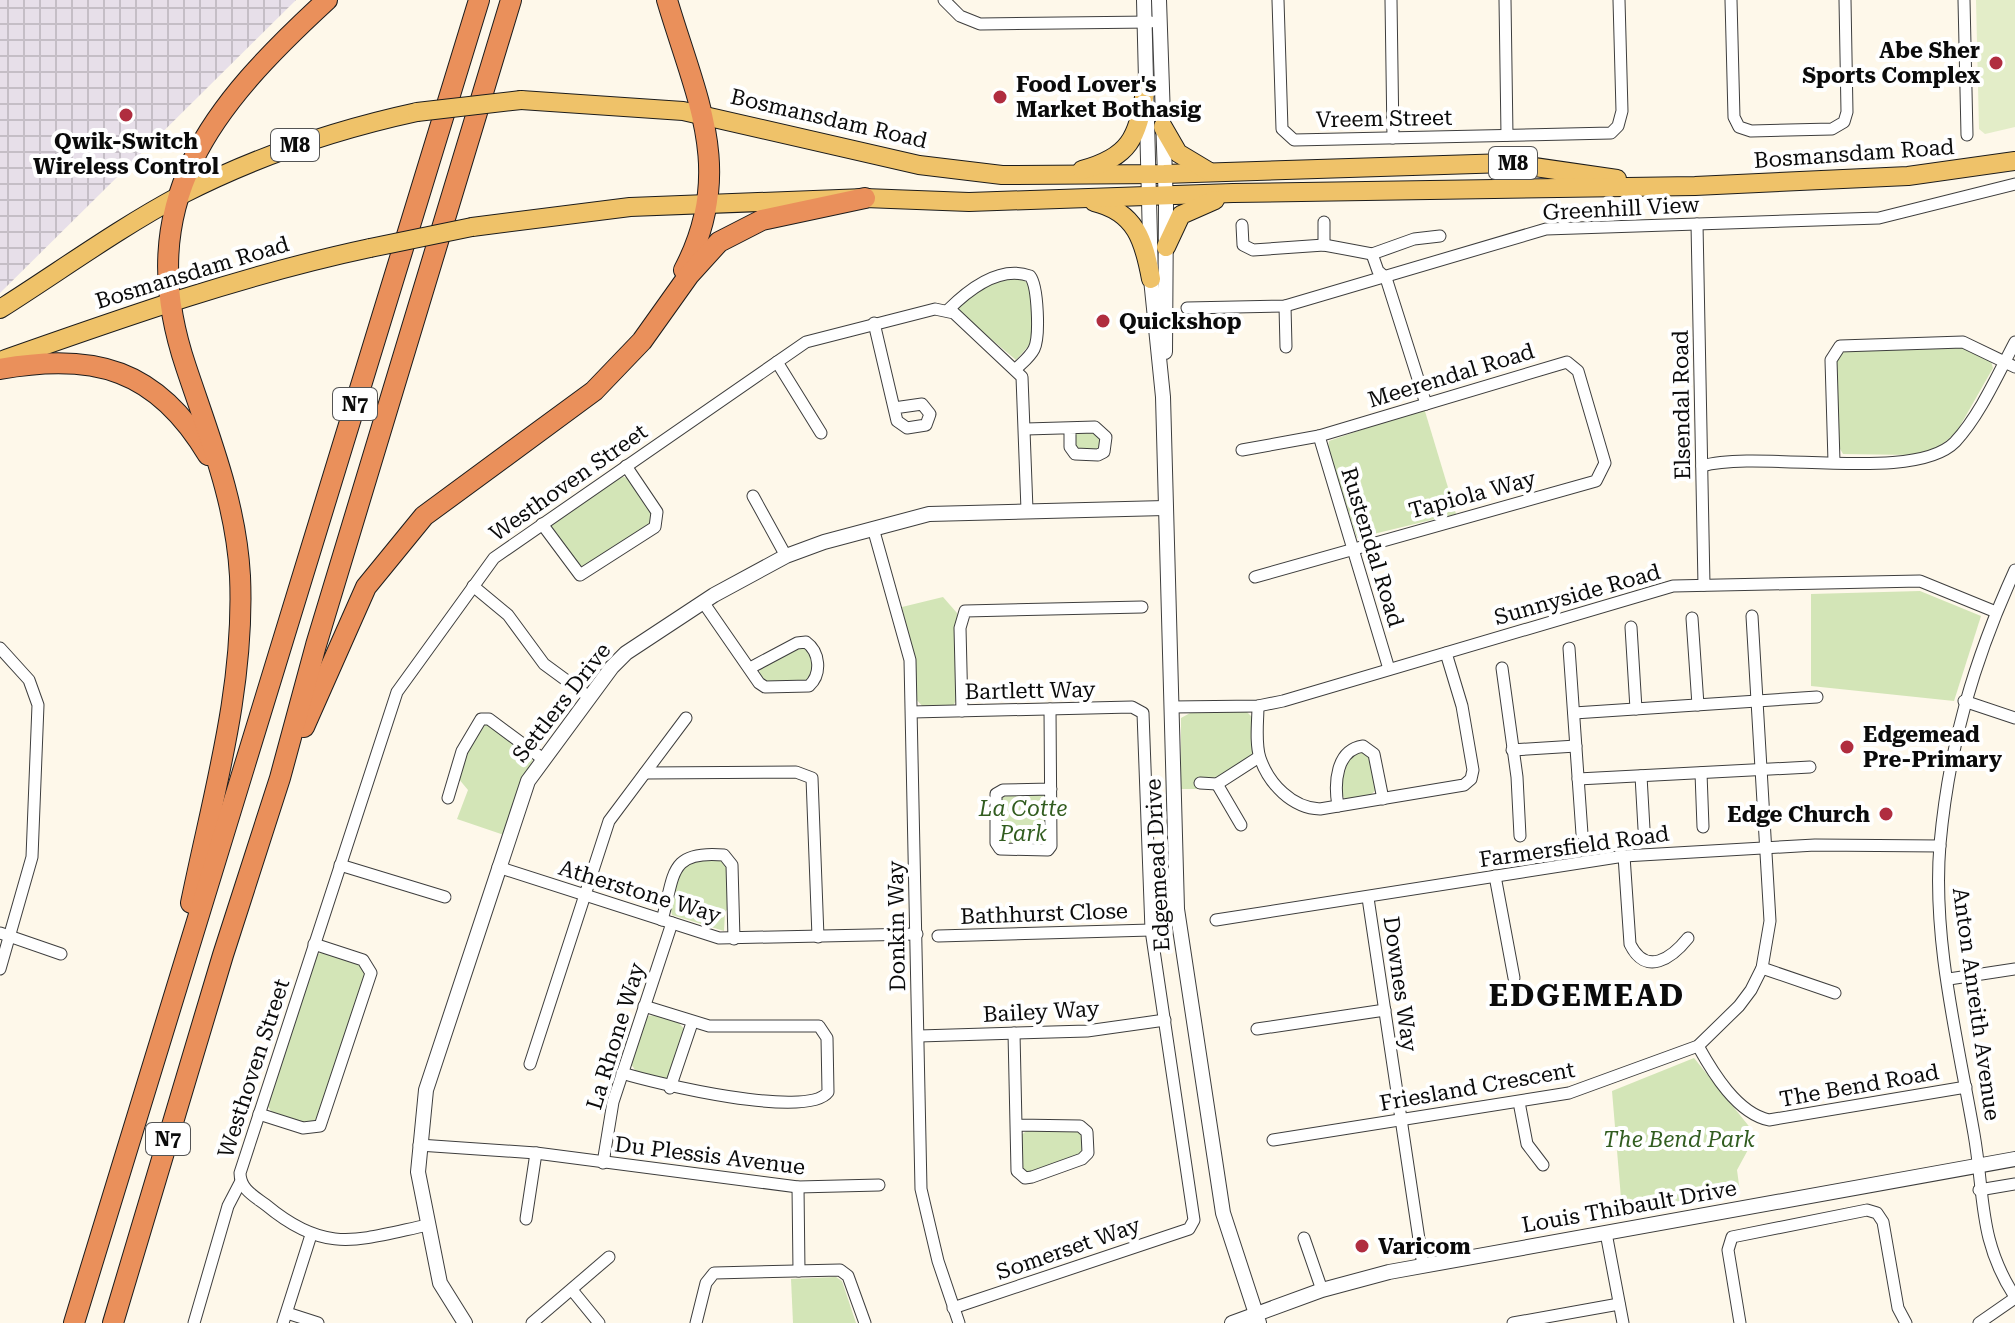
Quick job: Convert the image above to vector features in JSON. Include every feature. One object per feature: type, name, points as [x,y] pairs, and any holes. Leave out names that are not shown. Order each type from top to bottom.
[{"type":"highway","points":[[166,1025],[233,714],[240,577],[227,485],[184,364],[171,301],[169,260],[180,196],[207,130],[237,89],[327,0]]},
{"type":"highway","name":"N7","points":[[72,1320],[166,1025],[479,0]]},
{"type":"highway","name":"N7","points":[[113,1323],[227,940],[280,778],[320,629],[511,0]]},
{"type":"highway","points":[[660,316],[689,261],[709,205],[712,163],[702,114],[667,0]]},
{"type":"highway","points":[[280,778],[355,607],[387,557],[442,502],[594,391],[637,347],[706,254],[733,233],[762,220],[865,198]]},
{"type":"highway","points":[[0,369],[43,362],[88,363],[139,381],[181,416],[227,485]]},
{"type":"main road","points":[[1048,176],[1102,164],[1120,154],[1135,135],[1145,92]]},
{"type":"main road","name":"Bosmansdam Road","points":[[0,309],[180,196],[239,167],[320,136],[417,112],[521,100],[702,114],[919,165],[973,172],[1048,176],[1507,163],[1695,186]]},
{"type":"main road","points":[[1163,127],[1178,153],[1212,172]]},
{"type":"main road","name":"Bosmansdam Road","points":[[0,361],[171,301],[291,265],[472,227],[568,213],[865,198],[969,202],[1241,193],[1695,186],[1908,176],[2015,161]]},
{"type":"main road","points":[[1166,247],[1176,222],[1187,211],[1241,193]]},
{"type":"main road","points":[[1076,198],[1111,207],[1130,221],[1143,241],[1151,279]]},
{"type":"street","points":[[944,0],[960,16],[980,24],[1152,22]]},
{"type":"street","points":[[1144,0],[1152,22],[1163,127],[1157,174]]},
{"type":"street","points":[[1158,195],[1145,92],[1152,22],[1159,0]]},
{"type":"street","name":"Vreem Street","points":[[1278,0],[1281,124],[1285,134],[1294,140],[1606,134],[1618,126],[1622,111],[1619,0]]},
{"type":"street","points":[[1391,0],[1393,138]]},
{"type":"street","points":[[1505,0],[1507,135]]},
{"type":"street","points":[[1731,0],[1734,117],[1739,127],[1751,131],[1832,129],[1844,122],[1845,0]]},
{"type":"street","points":[[1964,0],[1967,135]]},
{"type":"street","name":"Greenhill View","points":[[1187,308],[1285,306],[1386,278],[1536,230],[1879,218],[2015,184]]},
{"type":"street","name":"Edgemead Drive","points":[[1158,195],[1166,247],[1163,397],[1165,508],[1181,936],[1223,1213],[1258,1319]]},
{"type":"street","name":"Edgemead Drive","points":[[1158,195],[1151,279],[1163,397]]},
{"type":"street","points":[[1324,222],[1324,245]]},
{"type":"street","name":"Elsendal Road","points":[[1697,224],[1704,585]]},
{"type":"street","points":[[1242,225],[1243,245],[1250,249],[1324,245],[1372,254],[1414,239],[1440,236]]},
{"type":"street","points":[[1372,254],[1378,271],[1386,278],[1426,404]]},
{"type":"street","points":[[1016,369],[1031,354],[1036,341],[1036,288],[1030,276],[1019,273],[975,284],[948,310],[1016,369],[1024,383],[1027,510]]},
{"type":"street","points":[[1285,306],[1286,347]]},
{"type":"street","name":"Westhoven Street","points":[[428,1225],[351,1240],[311,1235],[280,1217],[241,1181],[240,1173],[397,692],[494,558],[542,524],[815,337],[935,309],[948,310]]},
{"type":"street","points":[[874,323],[894,408]]},
{"type":"street","points":[[1834,462],[1831,360],[1840,346],[1953,341],[1972,344],[2010,364]]},
{"type":"street","points":[[1702,466],[1918,459],[1947,448],[2010,364],[2015,342]]},
{"type":"street","points":[[777,362],[821,433]]},
{"type":"street","name":"Meerendal Road","points":[[1242,450],[1319,436],[1562,363],[1571,364],[1578,371],[1605,463],[1601,477]]},
{"type":"street","points":[[1026,429],[1070,428]]},
{"type":"street","name":"Rustendal Road","points":[[1319,436],[1389,669]]},
{"type":"street","points":[[542,524],[580,575],[655,527],[657,512],[626,466]]},
{"type":"street","name":"Tapiola Way","points":[[1255,577],[1601,477]]},
{"type":"street","points":[[753,496],[786,556]]},
{"type":"street","name":"Settlers Drive","points":[[465,1323],[442,1289],[418,1167],[426,1090],[525,787],[589,697],[626,653],[703,602],[786,556],[873,528],[929,514],[1165,508]]},
{"type":"street","name":"Donkin Way","points":[[873,528],[910,660],[921,1189],[932,1238],[959,1323]]},
{"type":"street","name":"Anton Anreith Avenue","points":[[2015,570],[1996,612],[1964,701],[1940,846],[1942,933],[1979,1190],[1990,1252],[2015,1297]]},
{"type":"street","name":"Sunnyside Road","points":[[1172,707],[1258,706],[1655,589],[1704,585],[1920,581],[1996,612]]},
{"type":"street","points":[[473,586],[508,615],[544,664],[589,697]]},
{"type":"street","points":[[703,602],[750,668],[768,688],[809,686],[816,677],[816,653],[806,642],[797,643],[750,668]]},
{"type":"street","points":[[962,711],[960,628],[965,611],[1142,607]]},
{"type":"street","name":"Friesland Crescent","points":[[1273,1140],[1519,1102],[1581,1089],[1698,1046],[1739,1006],[1762,968],[1770,921],[1752,616]]},
{"type":"street","points":[[1692,618],[1698,705]]},
{"type":"street","points":[[1631,627],[1636,709]]},
{"type":"street","points":[[0,648],[29,680],[38,705],[32,857],[5,934],[0,969]]},
{"type":"street","points":[[1569,648],[1582,834]]},
{"type":"street","points":[[1258,706],[1259,757],[1282,793],[1296,804],[1312,809],[1464,785],[1471,779],[1473,770],[1462,706],[1446,653]]},
{"type":"street","points":[[1502,668],[1520,836]]},
{"type":"street","points":[[1574,713],[1817,697]]},
{"type":"street","points":[[1964,701],[2015,718]]},
{"type":"street","name":"Bartlett Way","points":[[912,712],[1132,707],[1145,717]]},
{"type":"street","points":[[1050,709],[1051,789],[1050,847],[1033,852],[1000,849],[996,843],[994,801],[998,791],[1051,789]]},
{"type":"street","name":"Edgemead Drive","points":[[1145,717],[1151,930],[1193,1223]]},
{"type":"street","points":[[530,1064],[609,821],[686,718]]},
{"type":"street","points":[[448,798],[462,751],[481,719],[489,719],[543,759]]},
{"type":"street","points":[[1338,806],[1336,783],[1345,752],[1363,746],[1374,754],[1383,799]]},
{"type":"street","points":[[1512,750],[1576,746]]},
{"type":"street","points":[[1200,783],[1217,784],[1259,757]]},
{"type":"street","points":[[1578,779],[1810,767]]},
{"type":"street","points":[[645,773],[796,772],[812,778],[818,937]]},
{"type":"street","points":[[1701,773],[1703,827]]},
{"type":"street","points":[[1641,776],[1644,829]]},
{"type":"street","points":[[1217,784],[1241,825]]},
{"type":"street","name":"Farmersfield Road","points":[[1216,920],[1624,856],[1765,848],[1940,846]]},
{"type":"street","name":"La Rhone Way","points":[[603,1163],[622,1073],[644,1006],[680,862],[691,855],[724,855],[732,865],[734,939]]},
{"type":"street","points":[[1624,856],[1630,944],[1638,957],[1652,963],[1666,960],[1688,938]]},
{"type":"street","points":[[340,865],[445,897]]},
{"type":"street","name":"Atherstone Way","points":[[498,867],[667,922],[734,939],[917,934]]},
{"type":"street","points":[[1495,876],[1514,978]]},
{"type":"street","name":"Downes Way","points":[[1368,898],[1423,1266]]},
{"type":"street","name":"Bathhurst Close","points":[[938,936],[1151,930]]},
{"type":"street","points":[[5,934],[61,954]]},
{"type":"street","points":[[259,1114],[303,1128],[320,1126],[366,987],[371,969],[366,962],[314,944]]},
{"type":"street","points":[[1762,968],[1835,993]]},
{"type":"street","points":[[1949,979],[2015,969]]},
{"type":"street","points":[[622,1073],[670,1088],[765,1101],[818,1099],[828,1092],[827,1038],[819,1026],[720,1027],[692,1023],[644,1006]]},
{"type":"street","points":[[1257,1029],[1385,1010]]},
{"type":"street","name":"Bailey Way","points":[[919,1036],[1087,1031],[1165,1020]]},
{"type":"street","points":[[670,1088],[692,1023]]},
{"type":"street","points":[[1014,1033],[1017,1167],[1025,1178],[1082,1159],[1088,1153],[1087,1132],[1080,1126],[1017,1125]]},
{"type":"street","name":"The Bend Road","points":[[1698,1046],[1735,1098],[1749,1112],[1769,1120],[1966,1087]]},
{"type":"street","points":[[1519,1102],[1527,1144],[1543,1165]]},
{"type":"street","name":"Du Plessis Avenue","points":[[419,1145],[536,1153],[798,1187],[879,1185]]},
{"type":"street","points":[[526,1219],[536,1153]]},
{"type":"street","name":"Louis Thibault Drive","points":[[1258,1319],[1322,1290],[1423,1266],[2015,1159]]},
{"type":"street","points":[[194,1323],[228,1206],[241,1181]]},
{"type":"street","points":[[1979,1190],[2015,1184]]},
{"type":"street","points":[[798,1187],[799,1271]]},
{"type":"street","points":[[1740,1323],[1728,1250],[1732,1237],[1863,1211],[1877,1213],[1883,1222],[1898,1308],[1906,1323]]},
{"type":"street","name":"Somerset Way","points":[[953,1308],[1189,1229],[1193,1223]]},
{"type":"street","points":[[1606,1233],[1623,1323]]},
{"type":"street","points":[[311,1235],[285,1318],[318,1323]]},
{"type":"street","points":[[1304,1238],[1322,1290]]},
{"type":"street","points":[[532,1323],[609,1257]]},
{"type":"street","points":[[696,1323],[707,1279],[714,1273],[799,1271],[845,1273],[865,1323]]},
{"type":"street","points":[[572,1290],[599,1323]]},
{"type":"street","points":[[1979,1323],[2015,1297]]},
{"type":"street","points":[[1513,1323],[1619,1304]]},
{"type":"street","points":[[1232,1323],[1258,1319]]},
{"type":"shaded area","points":[[0,0],[296,0],[0,293]]},
{"type":"green space","name":"Abe Sher Sports Complex","points":[[1976,0],[2015,0],[2015,127],[1985,134],[1979,129]]},
{"type":"green space","points":[[1020,277],[1031,286],[1032,342],[1016,360],[960,313],[958,306],[977,287]]},
{"type":"green space","points":[[1964,347],[1991,361],[1993,368],[1956,433],[1936,449],[1911,455],[1843,454],[1839,447],[1836,360],[1843,350]]},
{"type":"green space","points":[[1424,408],[1456,514],[1357,538],[1328,448],[1329,441]]},
{"type":"green space","points":[[1074,433],[1101,433],[1101,450],[1077,452]]},
{"type":"green space","points":[[620,476],[632,482],[643,494],[653,523],[581,570],[551,526]]},
{"type":"green space","points":[[1920,591],[1981,616],[1954,701],[1811,686],[1811,594]]},
{"type":"green space","points":[[943,597],[957,613],[958,697],[953,706],[924,708],[916,699],[914,660],[902,607]]},
{"type":"green space","points":[[800,646],[806,647],[815,664],[806,684],[766,684],[759,673],[761,667]]},
{"type":"green space","points":[[1246,711],[1253,718],[1254,743],[1245,763],[1230,772],[1198,780],[1198,789],[1181,789],[1181,718],[1192,712]]},
{"type":"green space","points":[[483,724],[488,724],[533,759],[504,835],[457,819],[468,790],[458,778],[466,751]]},
{"type":"green space","points":[[1362,752],[1370,755],[1376,790],[1369,796],[1345,799],[1339,790],[1350,755]]},
{"type":"green space","name":"La Cotte Park","points":[[1041,793],[1046,796],[1047,842],[1043,846],[1008,848],[1000,843],[1001,797]]},
{"type":"green space","points":[[722,857],[729,861],[731,905],[725,912],[724,931],[672,915],[670,905],[687,859]]},
{"type":"green space","points":[[323,952],[363,966],[366,975],[318,1120],[310,1125],[273,1114],[267,1105],[316,955]]},
{"type":"green space","points":[[657,1015],[678,1022],[685,1030],[669,1078],[664,1080],[637,1073],[631,1064],[647,1016]]},
{"type":"green space","name":"The Bend Park","points":[[1694,1058],[1756,1135],[1737,1170],[1740,1192],[1622,1210],[1612,1091]]},
{"type":"green space","points":[[1029,1129],[1080,1131],[1084,1152],[1029,1173],[1021,1168],[1020,1136]]},
{"type":"green space","points":[[836,1277],[842,1281],[856,1323],[793,1323],[791,1279]]},
{"type":"place","name":"Abe Sher Sports Complex","points":[[1996,63]]},
{"type":"place","name":"Food Lover's Market Bothasig","points":[[1000,97]]},
{"type":"place","name":"Qwik-Switch Wireless Control","points":[[126,115]]},
{"type":"place","name":"Quickshop","points":[[1103,321]]},
{"type":"place","name":"Edgemead Pre-Primary","points":[[1847,747]]},
{"type":"place","name":"Edge Church","points":[[1886,814]]},
{"type":"place","name":"Varicom","points":[[1362,1246]]},
{"type":"district","name":"EDGEMEAD","points":[[1587,996]]}]
